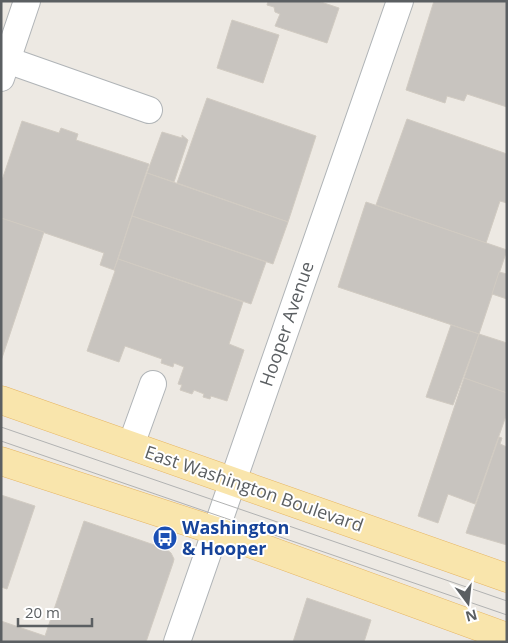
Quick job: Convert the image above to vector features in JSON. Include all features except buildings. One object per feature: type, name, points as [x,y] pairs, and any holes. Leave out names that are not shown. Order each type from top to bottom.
[{"type":"main road","name":"East Washington Boulevard","points":[[1,400],[507,578]]},
{"type":"main road","points":[[1,461],[216,531],[507,637]]},
{"type":"street","points":[[27,1],[4,69],[149,110]]},
{"type":"street","name":"Hooper Avenue","points":[[177,642],[399,3]]},
{"type":"street","points":[[131,445],[153,384]]},
{"type":"tram line","points":[[1,427],[507,601]]},
{"type":"tram line","points":[[1,441],[507,615]]},
{"type":"place","name":"Washington & Hooper","points":[[165,538]]}]
